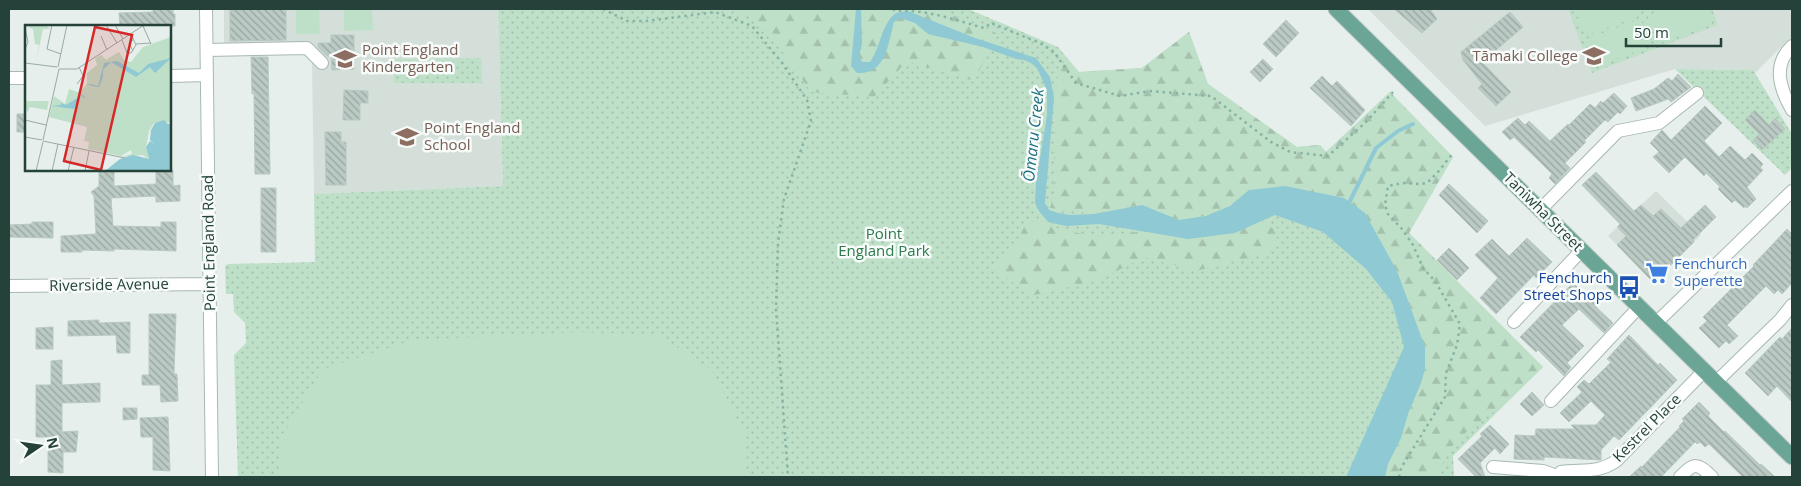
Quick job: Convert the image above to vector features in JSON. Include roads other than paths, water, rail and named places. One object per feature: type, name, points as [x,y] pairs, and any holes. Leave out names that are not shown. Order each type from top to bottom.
[{"type":"main road","name":"Taniwha Street","points":[[1336,9],[1581,251],[1791,454]]},
{"type":"street","name":"Point England Road","points":[[206,9],[212,477]]},
{"type":"street","points":[[1792,46],[1784,58],[1779,76],[1781,88],[1792,110]]},
{"type":"street","points":[[206,50],[308,48],[322,63]]},
{"type":"street","points":[[171,76],[207,75]]},
{"type":"street","points":[[9,78],[25,78]]},
{"type":"street","points":[[1540,210],[1618,131],[1659,123],[1697,93]]},
{"type":"street","points":[[1656,323],[1792,191]]},
{"type":"street","points":[[1514,322],[1581,251]]},
{"type":"street","name":"Riverside Avenue","points":[[9,286],[209,284]]},
{"type":"street","points":[[1716,382],[1780,320],[1792,305]]},
{"type":"street","points":[[1551,401],[1639,307]]},
{"type":"street","name":"Kestrel Place","points":[[1556,476],[1561,472],[1589,471],[1607,467],[1616,461],[1704,371]]},
{"type":"street","points":[[1680,477],[1692,466],[1696,465],[1712,477]]},
{"type":"street","points":[[1493,467],[1543,471],[1556,476]]},
{"type":"water","points":[[856,9],[861,9],[862,44],[859,56],[862,62],[870,62],[891,17],[896,13],[908,11],[975,38],[1036,58],[1050,77],[1054,97],[1045,203],[1049,210],[1070,215],[1094,214],[1142,205],[1179,220],[1206,216],[1230,206],[1249,190],[1285,186],[1344,198],[1365,213],[1397,271],[1425,347],[1425,369],[1421,383],[1408,414],[1401,438],[1388,464],[1385,477],[1346,477],[1404,347],[1392,302],[1366,269],[1323,232],[1275,215],[1235,233],[1188,239],[1099,224],[1066,226],[1048,222],[1035,203],[1036,183],[1047,115],[1047,90],[1037,68],[1024,60],[983,47],[928,34],[915,23],[900,18],[894,22],[887,48],[880,64],[867,72],[857,73],[851,66]]},
{"type":"waterway","points":[[1348,205],[1376,148],[1398,131],[1413,124]]},
{"type":"place","name":"Tāmaki College","points":[[1594,56]]},
{"type":"place","name":"Point England Kindergarten","points":[[345,59]]},
{"type":"place","name":"Point England School","points":[[407,137]]},
{"type":"place","name":"Fenchurch Superette","points":[[1657,273]]},
{"type":"place","name":"Fenchurch Street Shops","points":[[1629,287]]},
{"type":"water label","name":"Ōmaru Creek","points":[[1033,135]]},
{"type":"park label","name":"Point England Park","points":[[884,242]]}]
